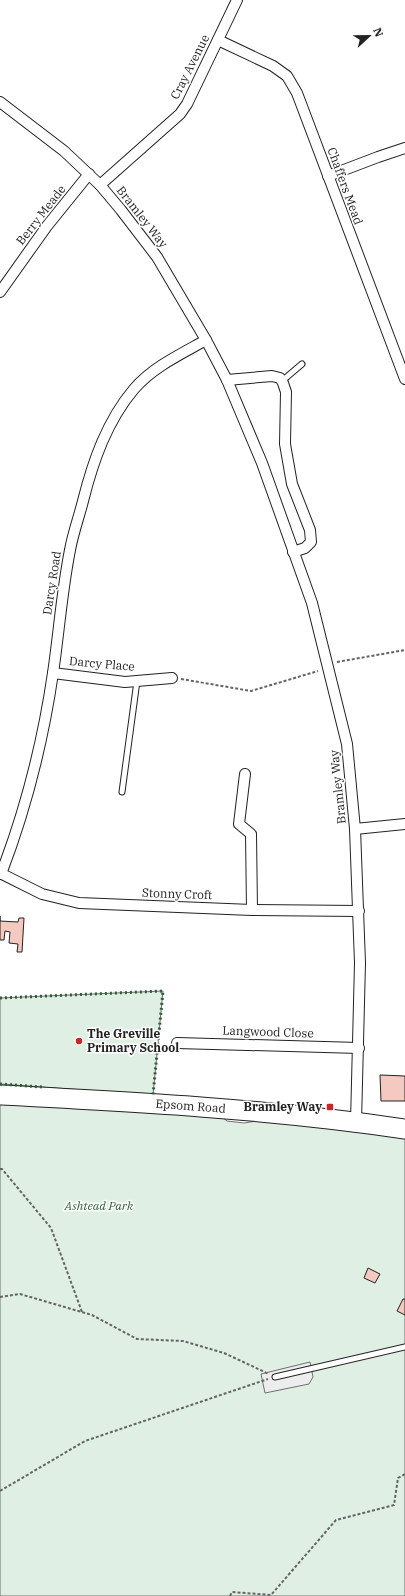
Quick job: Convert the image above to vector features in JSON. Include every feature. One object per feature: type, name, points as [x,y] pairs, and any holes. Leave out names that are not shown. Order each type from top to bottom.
[{"type":"highway","name":"Epsom Road","points":[[0,1094],[168,1104],[356,1122],[405,1129]]},
{"type":"street","name":"Cray Avenue","points":[[100,185],[180,114],[187,104],[237,0]]},
{"type":"street","name":"Chaffers Mead","points":[[218,40],[273,66],[287,76],[297,94],[405,379]]},
{"type":"street","name":"Bramley Way","points":[[0,102],[64,152],[89,174],[121,210],[157,257],[206,340],[227,380],[262,463],[312,603],[347,744],[355,829],[360,963],[356,1122]]},
{"type":"street","points":[[328,176],[405,148]]},
{"type":"street","name":"Berry Meade","points":[[0,292],[47,226],[89,174]]},
{"type":"street","name":"Darcy Road","points":[[1,874],[28,793],[40,745],[53,673],[70,550],[88,482],[99,450],[121,406],[134,389],[147,376],[170,360],[206,340]]},
{"type":"street","points":[[227,380],[272,376],[280,378],[282,381],[286,392],[285,444],[292,484],[310,530],[311,542],[305,548],[293,552]]},
{"type":"street","name":"Darcy Place","points":[[53,673],[125,682],[172,678]]},
{"type":"street","points":[[245,774],[239,824],[251,834],[252,910]]},
{"type":"street","points":[[355,829],[405,824]]},
{"type":"street","name":"Stonny Croft","points":[[1,874],[42,894],[79,903],[252,910],[359,911]]},
{"type":"street","name":"Langwood Close","points":[[176,1043],[359,1048]]},
{"type":"lane","points":[[282,381],[302,364]]},
{"type":"lane","points":[[122,792],[137,681]]},
{"type":"lane","points":[[275,1377],[405,1347]]},
{"type":"path","points":[[172,678],[251,691],[328,666],[405,650]]},
{"type":"path","points":[[0,1168],[51,1228],[82,1312]]},
{"type":"path","points":[[0,1297],[20,1294],[92,1315],[137,1339],[182,1341],[224,1353],[275,1377]]},
{"type":"path","points":[[0,1491],[86,1441],[275,1377]]},
{"type":"path","points":[[230,1596],[232,1592],[271,1595],[336,1520],[394,1505],[398,1478],[405,1474]]},
{"type":"green space","name":"The Greville Primary School","points":[[163,991],[153,1095],[0,1084],[0,998]]},
{"type":"green space","name":"Ashtead Park","points":[[0,1102],[218,1114],[227,1121],[244,1123],[268,1119],[344,1127],[405,1138],[405,1596],[0,1596]]},
{"type":"shaded area","points":[[310,1362],[313,1377],[309,1384],[265,1393],[261,1374]]},
{"type":"building","points":[[19,918],[24,918],[22,952],[17,952],[18,944],[9,943],[10,932],[5,931],[4,940],[0,940],[0,921],[18,922]]},
{"type":"building","points":[[380,1075],[405,1076],[405,1101],[381,1101]]},
{"type":"building","points":[[368,1268],[380,1274],[375,1283],[364,1278]]},
{"type":"building","points":[[403,1299],[405,1299],[405,1315],[397,1311]]},
{"type":"hedge","points":[[0,998],[163,991],[153,1095],[151,1095]]},
{"type":"hedge","points":[[0,1084],[42,1087]]},
{"type":"place","name":"The Greville Primary School","points":[[79,1041]]},
{"type":"place","name":"Bramley Way","points":[[330,1107]]}]
